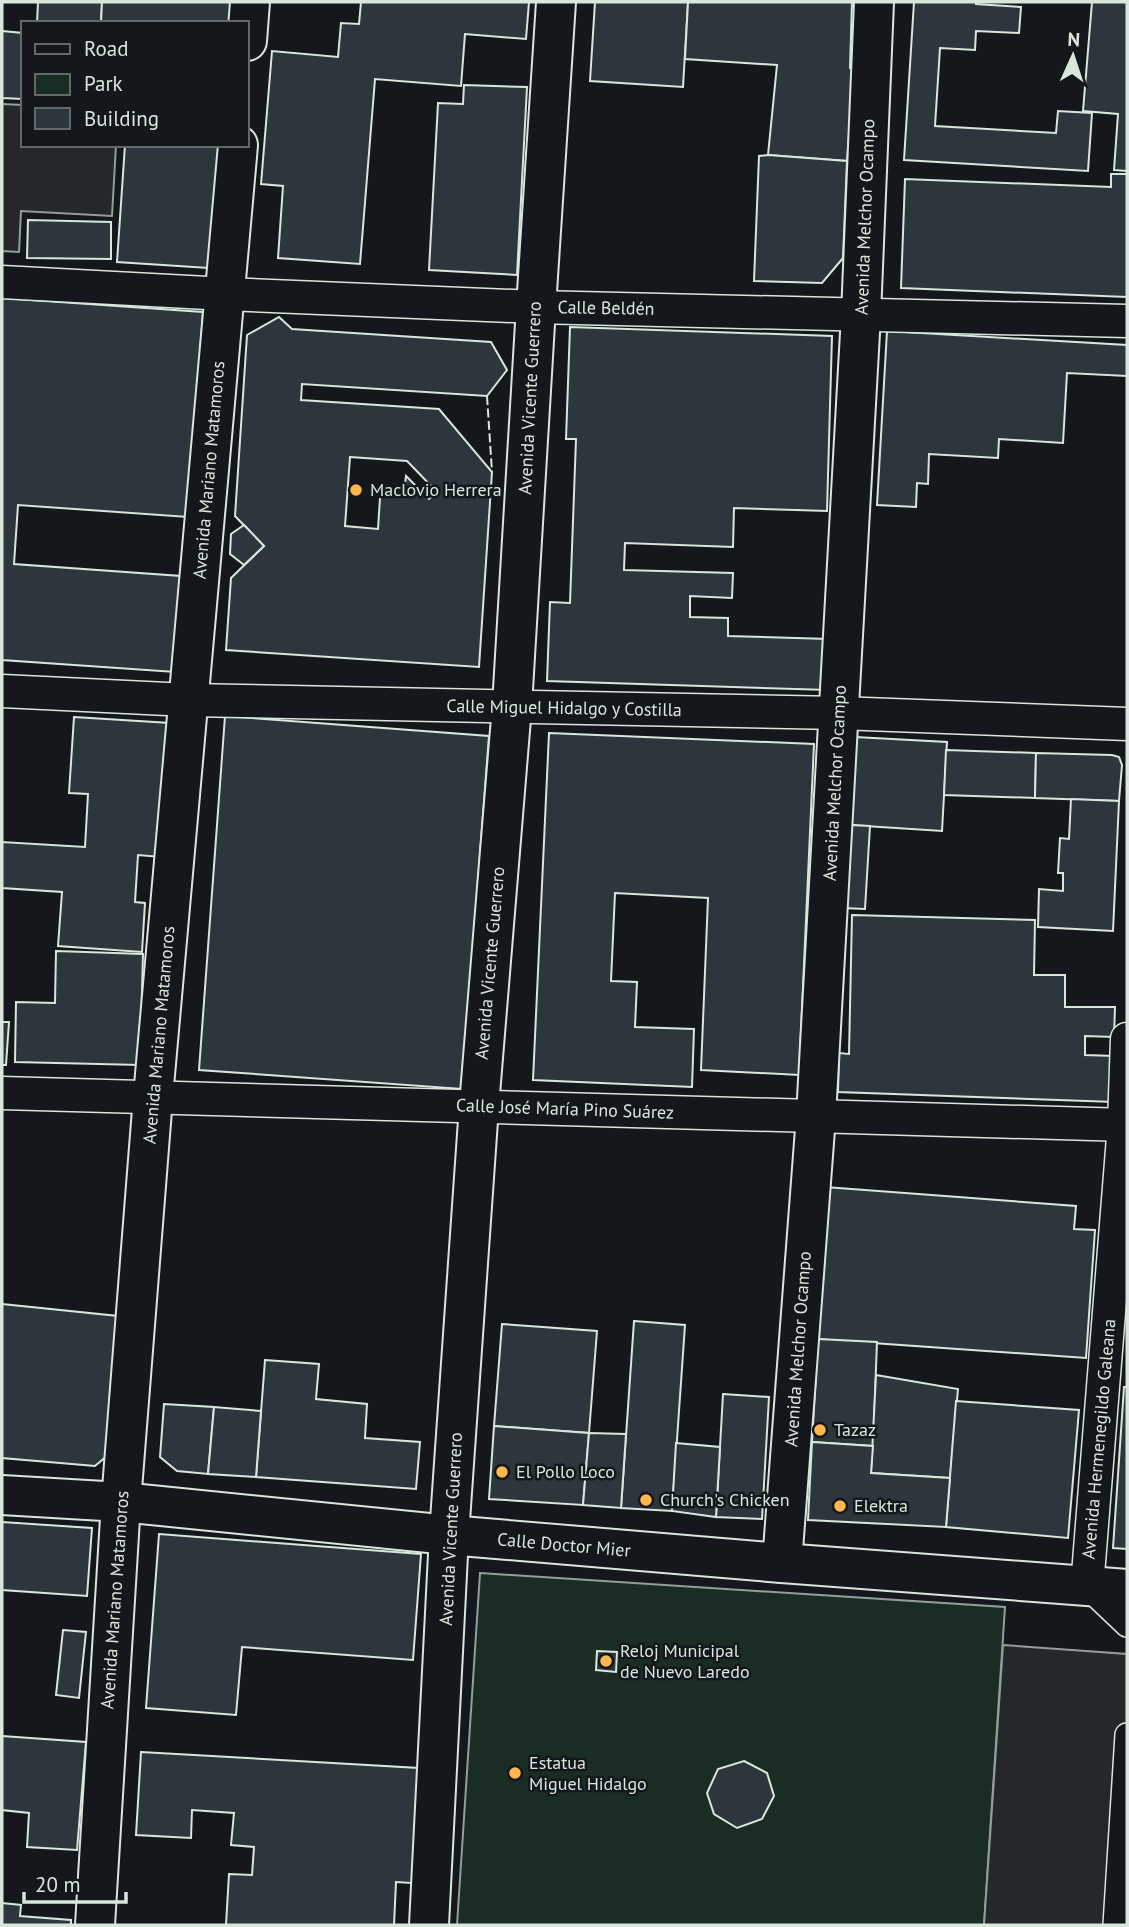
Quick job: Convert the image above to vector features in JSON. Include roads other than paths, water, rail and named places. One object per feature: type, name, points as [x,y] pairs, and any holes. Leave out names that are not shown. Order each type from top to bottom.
[{"type":"main road","points":[[248,28],[250,2]]},
{"type":"main road","name":"Avenida Vicente Guerrero","points":[[429,1925],[450,1535],[478,1106],[512,706],[556,2]]},
{"type":"main road","name":"Avenida Melchor Ocampo","points":[[782,1563],[816,1116],[861,315],[874,2]]},
{"type":"main road","name":"Avenida Mariano Matamoros","points":[[95,1925],[121,1502],[153,1097],[238,147]]},
{"type":"main road","name":"Calle Doctor Mier","points":[[2,1495],[121,1502],[450,1535],[1127,1589]]},
{"type":"street","name":"Calle Beldén","points":[[2,282],[226,295],[536,307],[1127,321]]},
{"type":"street","name":"Calle Miguel Hidalgo y Costilla","points":[[2,691],[188,700],[839,713],[1127,724]]},
{"type":"street","name":"Avenida Hermenegildo Galeana","points":[[1087,1587],[1126,1125],[1127,1040]]},
{"type":"street","name":"Calle José María Pino Suárez","points":[[2,1093],[1126,1125]]},
{"type":"street","points":[[1087,1587],[1127,1625]]},
{"type":"street","points":[[1115,1925],[1127,1735]]},
{"type":"place","name":"Maclovio Herrera","points":[[356,490]]},
{"type":"place","name":"Tazaz","points":[[820,1430]]},
{"type":"place","name":"El Pollo Loco","points":[[502,1472]]},
{"type":"place","name":"Church's Chicken","points":[[646,1500]]},
{"type":"place","name":"Elektra","points":[[840,1506]]},
{"type":"place","name":"Reloj Municipal de Nuevo Laredo","points":[[606,1661]]},
{"type":"place","name":"Estatua Miguel Hidalgo","points":[[515,1773]]}]
